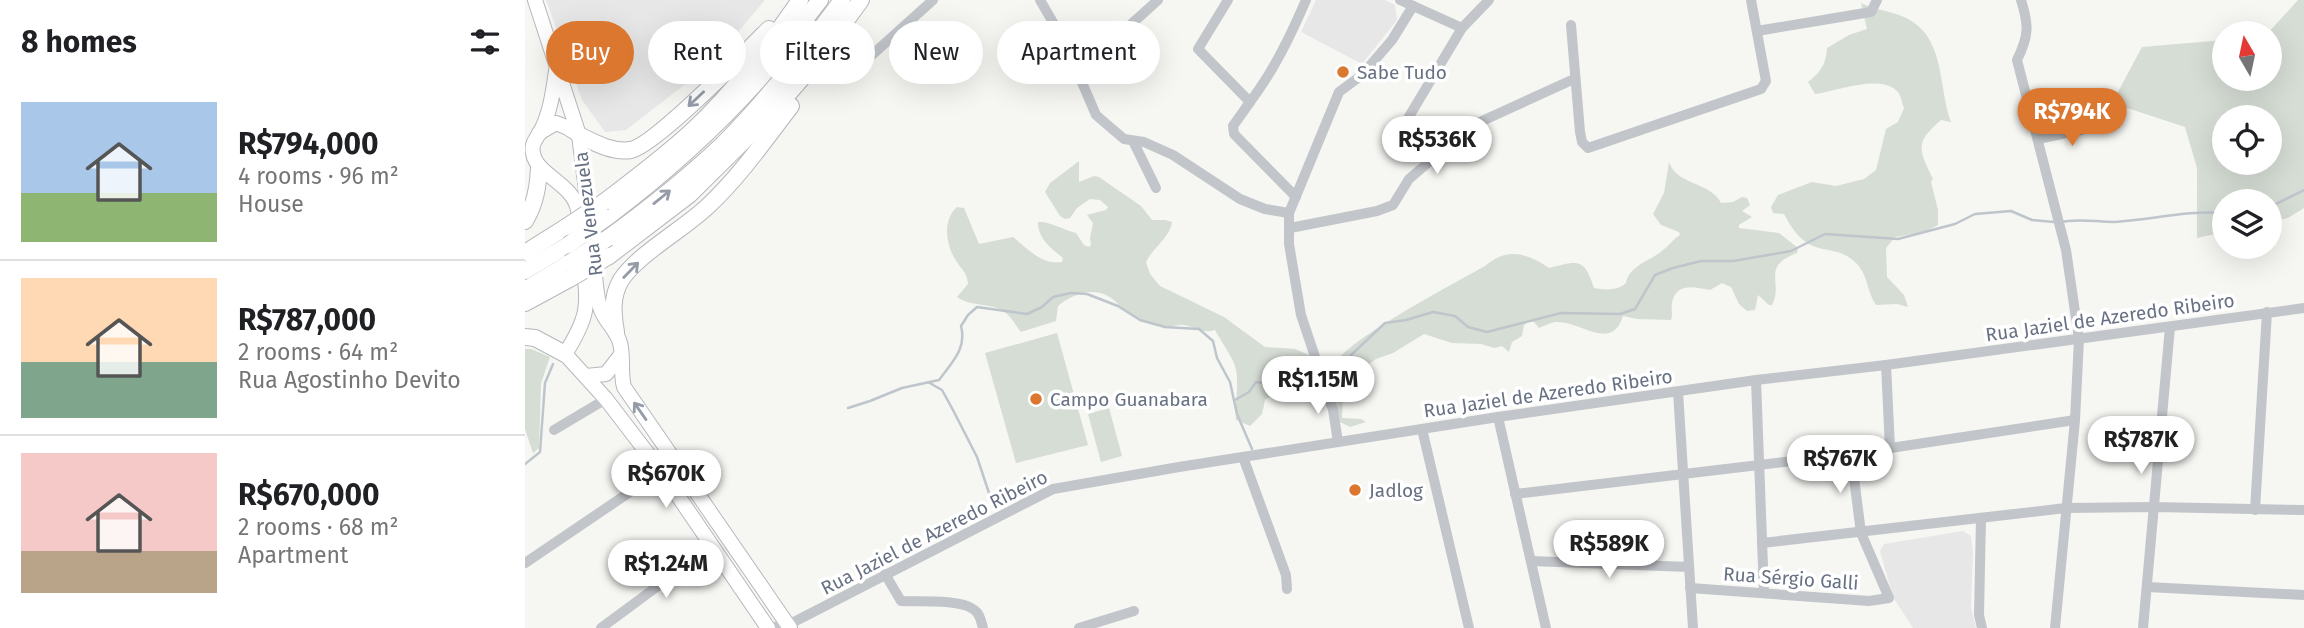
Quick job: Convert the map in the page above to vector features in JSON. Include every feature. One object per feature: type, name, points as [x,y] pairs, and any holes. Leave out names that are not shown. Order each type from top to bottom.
[{"type":"highway","points":[[579,135],[619,151],[639,148],[670,123],[799,0]]},
{"type":"highway","points":[[525,253],[604,202],[694,129],[735,85],[799,0]]},
{"type":"highway","points":[[525,271],[606,218],[660,177],[709,132],[762,76],[820,0]]},
{"type":"highway","points":[[525,303],[663,198],[724,143],[792,67],[842,0]]},
{"type":"highway","points":[[846,21],[861,0]]},
{"type":"highway","points":[[525,290],[609,256],[689,195],[797,84]]},
{"type":"highway","points":[[617,332],[613,312],[615,295],[622,279],[639,261],[709,205],[761,146],[806,84]]},
{"type":"highway","points":[[525,221],[535,202],[539,168]]},
{"type":"highway","points":[[525,337],[535,338],[565,354]]},
{"type":"main road","name":"Rua Venezuela","points":[[535,0],[546,35]]},
{"type":"main road","name":"Rua Venezuela","points":[[554,84],[548,111],[533,142],[532,153],[539,168],[557,179],[577,206],[587,308],[584,320],[565,354]]},
{"type":"main road","name":"Rua Venezuela","points":[[563,84],[579,135],[601,309],[617,332],[621,347],[620,374],[624,387],[789,627]]},
{"type":"main road","points":[[539,133],[556,123],[579,135]]},
{"type":"main road","points":[[565,354],[606,399],[661,471],[767,628]]},
{"type":"main road","points":[[586,376],[606,373],[620,356]]},
{"type":"street","points":[[875,52],[933,0]]},
{"type":"street","points":[[1040,0],[1052,21]]},
{"type":"street","points":[[1135,21],[1158,0]]},
{"type":"street","points":[[1296,197],[1234,134],[1233,126],[1269,77],[1306,0]]},
{"type":"street","points":[[1400,0],[1462,28]]},
{"type":"street","points":[[1395,140],[1462,28],[1489,0]]},
{"type":"street","points":[[1571,24],[1580,132],[1582,142],[1588,148],[1761,89],[1766,82],[1751,0]]},
{"type":"street","points":[[1757,31],[1871,12],[1877,0]]},
{"type":"street","points":[[2021,0],[2028,22],[2025,44],[2017,60],[2071,274],[2079,339],[2075,420],[2055,628]]},
{"type":"street","points":[[1224,2],[1198,46],[1199,52],[1250,102]]},
{"type":"street","points":[[1338,442],[1326,385],[1301,315],[1289,244],[1289,213],[1339,92],[1362,75],[1392,40],[1413,6]]},
{"type":"street","points":[[1290,228],[1377,211],[1393,205],[1409,179],[1471,127],[1574,79]]},
{"type":"street","points":[[1082,84],[1096,115],[1123,139],[1145,142],[1173,155],[1240,199],[1265,209],[1289,213]]},
{"type":"street","points":[[2038,139],[2099,126]]},
{"type":"street","points":[[1133,141],[1156,188]]},
{"type":"street","name":"Rua Jaziel de Azeredo Ribeiro","points":[[767,628],[789,627],[885,574],[1053,489],[1497,417],[2304,308]]},
{"type":"street","points":[[2255,510],[2266,312]]},
{"type":"street","points":[[2143,628],[2170,327]]},
{"type":"street","points":[[1886,365],[1890,448]]},
{"type":"street","points":[[1756,380],[1764,593]]},
{"type":"street","points":[[1678,392],[1693,628]]},
{"type":"street","points":[[554,430],[606,399]]},
{"type":"street","points":[[1497,417],[1546,628]]},
{"type":"street","points":[[1515,494],[1851,454],[2075,420]]},
{"type":"street","points":[[1422,429],[1469,628]]},
{"type":"street","points":[[1851,454],[1861,533]]},
{"type":"street","points":[[1243,457],[1286,575],[1287,589]]},
{"type":"street","points":[[525,563],[661,471]]},
{"type":"street","points":[[1762,542],[2066,508],[2304,510]]},
{"type":"street","points":[[1981,518],[1979,615],[1982,628]]},
{"type":"street","name":"Rua Sérgio Galli","points":[[1690,588],[1869,601],[1889,598],[1861,533]]},
{"type":"street","points":[[601,628],[712,546]]},
{"type":"street","points":[[1531,561],[1689,567]]},
{"type":"street","points":[[885,574],[901,601],[962,604],[973,608],[979,614],[983,628]]},
{"type":"street","points":[[2147,587],[2304,595]]},
{"type":"street","points":[[1079,628],[1134,611]]},
{"type":"shaded area","points":[[546,0],[765,0],[746,22],[648,21],[648,84],[685,84],[626,130],[605,132],[582,100],[576,84],[634,84],[634,21],[554,21]]},
{"type":"shaded area","points":[[1316,0],[1385,0],[1395,5],[1397,20],[1362,64],[1301,32]]},
{"type":"shaded area","points":[[2298,0],[2304,0],[2304,208],[2282,219],[2282,189],[2212,189],[2212,235],[2197,238],[2197,168],[2185,127],[2112,103],[2142,47],[2212,41],[2212,91],[2282,91],[2282,21],[2279,21]]},
{"type":"shaded area","points":[[1861,3],[1907,18],[1923,31],[1936,55],[1951,122],[1941,120],[1926,135],[1922,147],[1922,154],[1933,179],[1931,182],[1938,210],[1938,225],[1925,232],[1895,237],[1886,248],[1887,277],[1904,295],[1908,307],[1897,304],[1876,305],[1864,274],[1856,263],[1841,253],[1808,243],[1796,233],[1784,214],[1773,213],[1771,207],[1778,195],[1812,182],[1836,186],[1864,179],[1876,170],[1886,129],[1898,122],[1904,108],[1898,92],[1891,87],[1871,83],[1815,94],[1808,82],[1822,67],[1827,48],[1849,35],[1867,29]]},
{"type":"shaded area","points":[[1079,161],[1079,182],[1094,176],[1099,177],[1141,206],[1152,220],[1172,222],[1146,262],[1150,274],[1160,286],[1224,317],[1265,347],[1295,349],[1309,355],[1311,370],[1305,384],[1277,391],[1265,400],[1262,414],[1250,426],[1236,420],[1237,373],[1215,330],[1203,331],[1182,325],[1156,325],[1125,311],[1102,293],[1087,292],[1058,306],[1056,321],[1021,332],[1008,315],[1000,310],[957,297],[968,284],[965,273],[952,253],[947,232],[949,218],[957,207],[964,208],[979,244],[1013,237],[1041,259],[1062,262],[1063,258],[1043,238],[1038,222],[1042,222],[1076,233],[1084,245],[1091,245],[1093,223],[1087,215],[1108,207],[1100,200],[1090,199],[1077,208],[1070,218],[1065,219],[1060,216],[1045,192],[1050,183]]},
{"type":"shaded area","points":[[1669,162],[1679,175],[1710,191],[1721,203],[1747,198],[1750,205],[1742,211],[1752,217],[1739,225],[1739,228],[1779,233],[1798,248],[1797,253],[1786,258],[1776,270],[1776,289],[1772,305],[1758,295],[1755,310],[1747,311],[1739,304],[1731,287],[1722,283],[1710,290],[1687,288],[1677,292],[1672,303],[1671,320],[1623,316],[1618,327],[1603,334],[1565,323],[1555,322],[1539,328],[1534,322],[1528,322],[1524,325],[1522,336],[1512,342],[1509,352],[1502,346],[1494,348],[1481,344],[1452,343],[1424,334],[1393,353],[1376,359],[1358,372],[1343,397],[1342,418],[1361,419],[1366,422],[1350,427],[1340,422],[1331,383],[1331,370],[1338,359],[1375,330],[1501,256],[1525,256],[1549,268],[1579,264],[1587,271],[1594,288],[1615,289],[1626,283],[1631,272],[1680,235],[1679,232],[1661,225],[1653,214],[1664,193]]},
{"type":"shaded area","name":"Campo Guanabara","points":[[1057,333],[1088,445],[1016,463],[985,353]]},
{"type":"shaded area","points":[[525,349],[550,357],[541,383],[539,448],[533,453],[525,429]]},
{"type":"shaded area","points":[[1109,408],[1122,456],[1101,462],[1088,414]]},
{"type":"shaded area","points":[[1963,531],[1971,536],[1971,607],[1976,628],[1913,628],[1893,597],[1880,551],[1884,544]]},
{"type":"waterway","points":[[2282,201],[2304,190]]},
{"type":"waterway","points":[[1325,378],[1336,373],[1385,323],[1433,312],[1455,316],[1468,327],[1487,332],[1561,313],[1620,314],[1635,309],[1655,275],[1701,261],[1733,261],[1791,251],[1825,234],[1898,239],[1955,224],[1975,214],[2011,211],[2032,220],[2054,222]]},
{"type":"waterway","points":[[2061,222],[2115,222],[2212,213]]},
{"type":"waterway","points":[[848,408],[902,388],[939,380],[960,348],[961,326],[977,307],[1027,314],[1042,307],[1053,297],[1071,293],[1087,294],[1118,306],[1140,320],[1165,327],[1199,329],[1213,341],[1217,358],[1230,382],[1237,414],[1252,449]]},
{"type":"waterway","points":[[525,464],[540,452],[545,383],[553,364]]},
{"type":"waterway","points":[[1235,400],[1249,392],[1256,382],[1264,383],[1271,379],[1282,384],[1295,385],[1319,381]]},
{"type":"waterway","points":[[928,382],[942,390],[953,410],[977,457],[989,493]]},
{"type":"place","name":"Sabe Tudo","points":[[1343,72]]},
{"type":"place","name":"Campo Guanabara","points":[[1036,399]]},
{"type":"place","name":"Jadlog","points":[[1355,490]]}]
